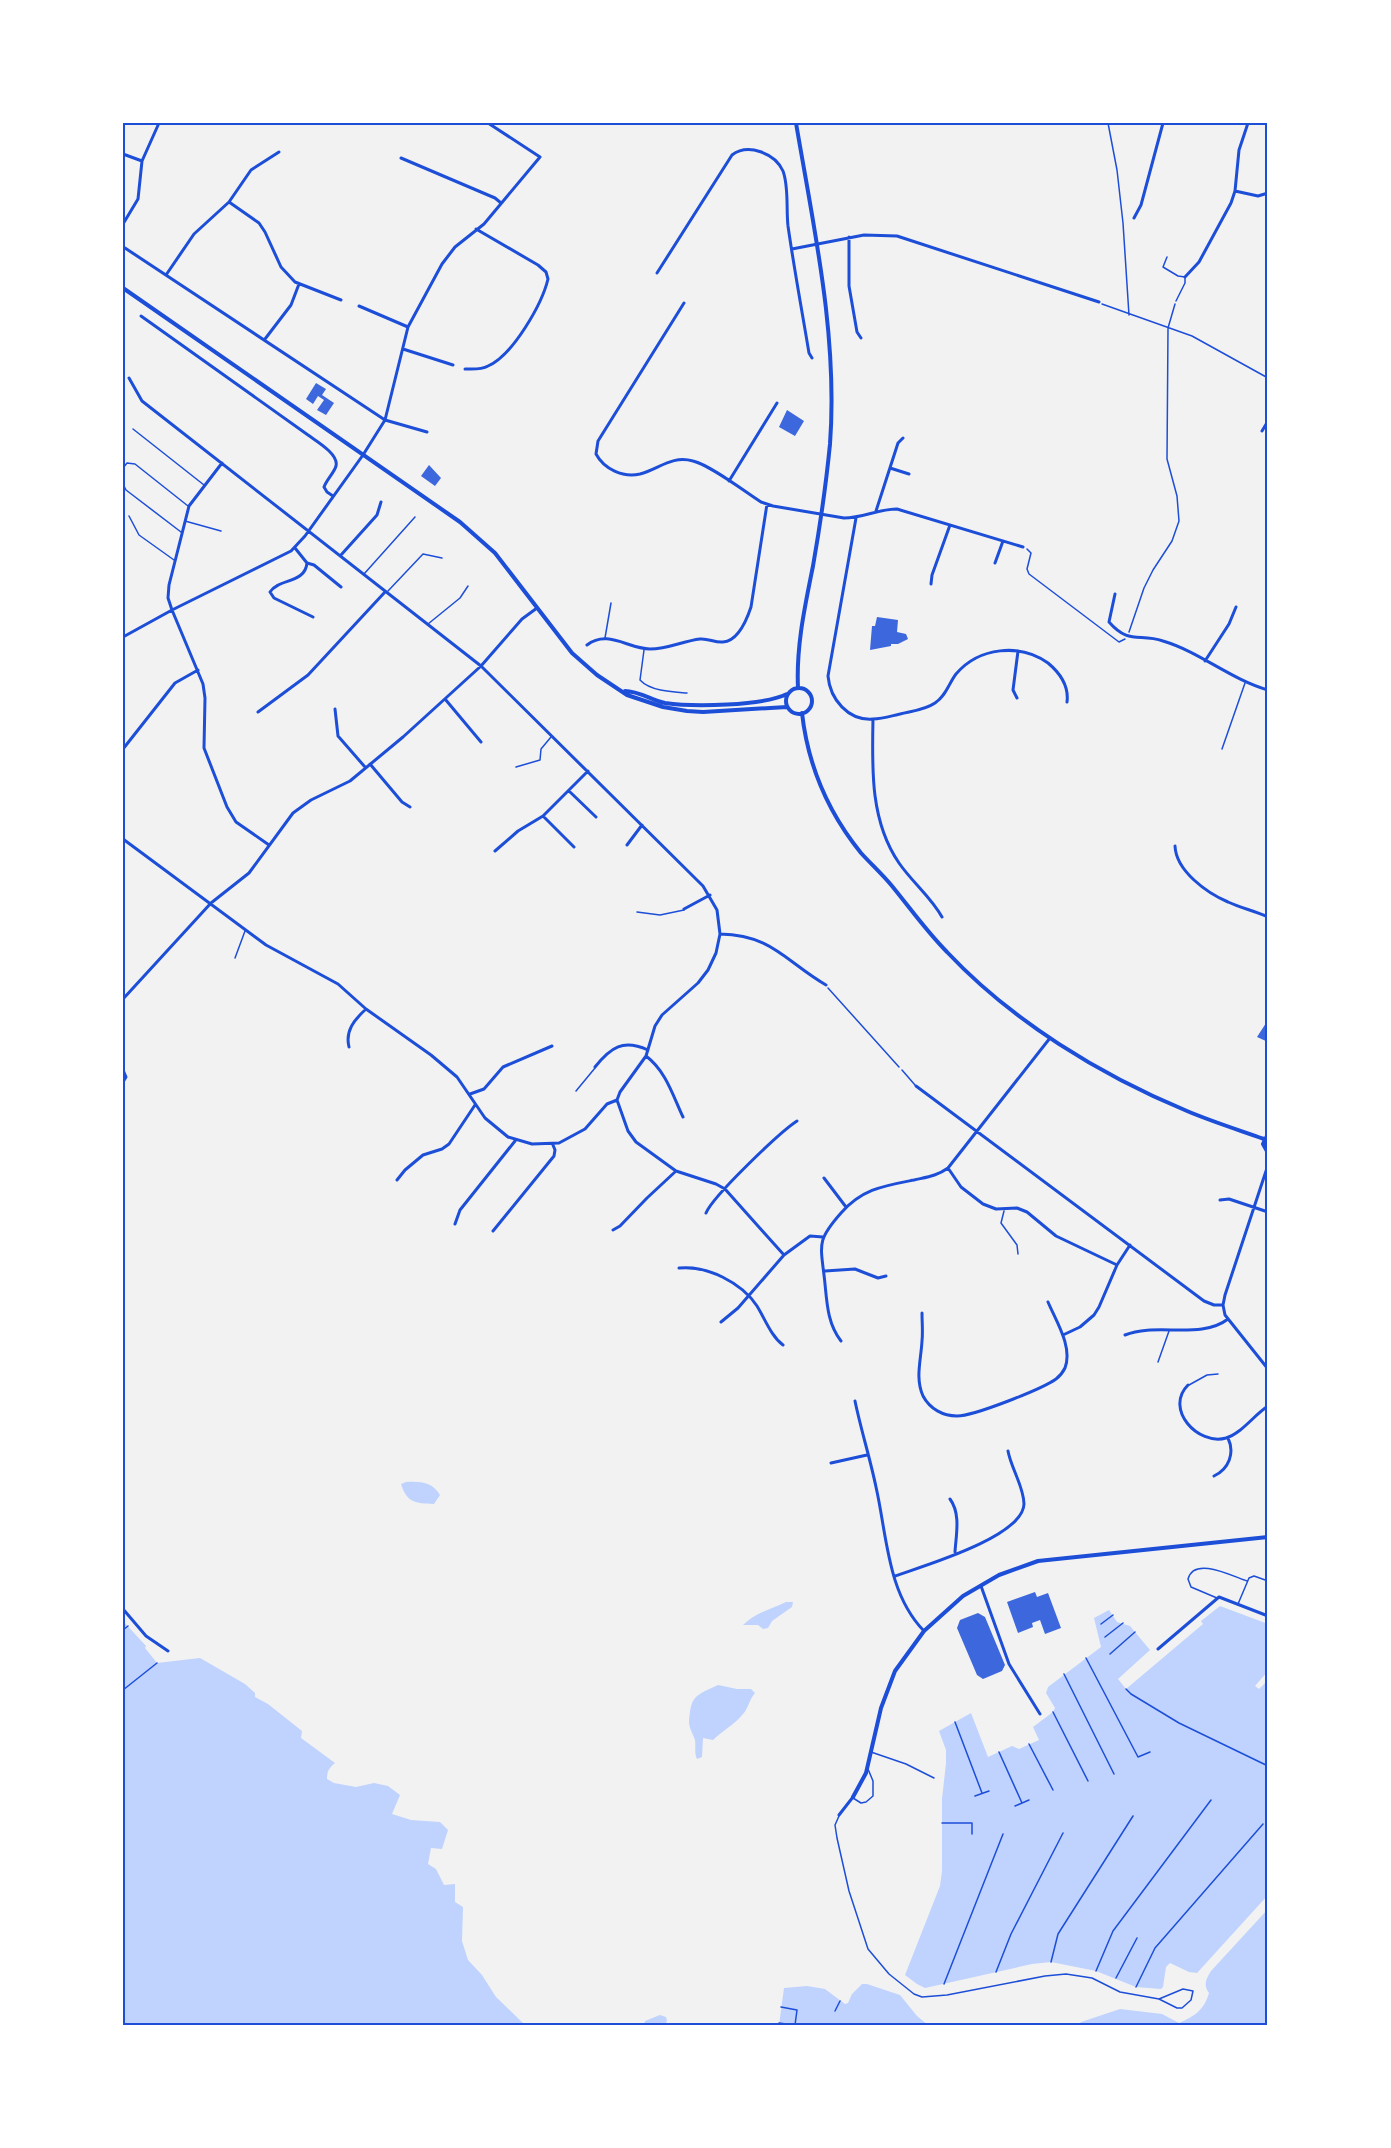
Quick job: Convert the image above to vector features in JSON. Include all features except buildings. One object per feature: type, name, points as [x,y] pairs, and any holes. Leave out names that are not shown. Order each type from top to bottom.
[{"type":"street","points":[[123,224],[138,199],[142,160],[159,123]]},
{"type":"street","points":[[123,637],[295,548],[363,455],[385,420],[408,327],[443,261],[455,247],[476,230],[540,157],[488,123]]},
{"type":"street","points":[[796,123],[826,307],[831,372],[830,444],[822,515],[801,631],[798,688]]},
{"type":"street","points":[[1134,218],[1141,205],[1163,123]]},
{"type":"street","points":[[1185,277],[1202,257],[1226,214],[1235,191],[1236,164],[1248,123]]},
{"type":"street","points":[[657,273],[732,155],[739,150],[763,153],[775,160],[782,171],[792,249],[809,353],[812,358]]},
{"type":"street","points":[[166,275],[194,234],[229,202],[251,170],[279,153]]},
{"type":"street","points":[[123,154],[142,160]]},
{"type":"street","points":[[401,158],[495,198],[501,203]]},
{"type":"street","points":[[1235,191],[1258,196],[1268,193]]},
{"type":"street","points":[[229,202],[259,222],[281,267],[299,284],[341,300]]},
{"type":"street","points":[[465,369],[484,368],[503,355],[528,323],[548,279],[546,272],[538,265],[476,230]]},
{"type":"street","points":[[792,249],[849,237],[878,234],[910,240],[1099,302]]},
{"type":"street","points":[[849,237],[849,286],[857,332],[861,338]]},
{"type":"street","points":[[123,243],[124,249],[265,339],[307,370],[385,420],[427,432]]},
{"type":"street","points":[[265,339],[291,305],[299,284]]},
{"type":"street","points":[[123,288],[479,537],[504,563],[572,653],[597,675],[627,694],[652,704],[687,711],[788,707]]},
{"type":"street","points":[[684,303],[598,441],[596,454],[607,467],[622,474],[640,474],[667,462],[686,460],[700,464],[766,504],[822,515],[856,518],[889,509],[907,511],[1023,547]]},
{"type":"street","points":[[359,306],[408,327]]},
{"type":"street","points":[[141,316],[308,435],[332,455],[336,460],[336,465],[324,487],[333,496]]},
{"type":"street","points":[[403,349],[453,365]]},
{"type":"street","points":[[129,378],[142,401],[481,666],[698,880],[710,895],[717,910],[720,934],[716,953],[708,970],[698,983],[662,1015],[655,1026],[646,1056],[620,1092],[617,1100],[632,1138],[676,1171],[725,1189],[784,1255]]},
{"type":"street","points":[[729,481],[777,403]]},
{"type":"street","points":[[1262,431],[1268,421]]},
{"type":"street","points":[[876,511],[898,443],[903,438]]},
{"type":"street","points":[[222,463],[189,506],[168,591],[172,610],[203,684],[204,748],[217,783],[233,817],[269,845]]},
{"type":"street","points":[[890,468],[909,474]]},
{"type":"street","points":[[341,556],[377,515],[381,502]]},
{"type":"street","points":[[587,645],[596,639],[605,639],[645,649],[667,647],[701,639],[726,642],[734,638],[747,619],[751,607],[766,504]]},
{"type":"street","points":[[856,518],[828,676],[830,690],[842,708],[855,715],[873,719],[913,711],[933,704],[943,696],[956,674],[969,662],[989,653],[1007,650],[1037,657],[1057,672],[1068,694],[1067,702]]},
{"type":"street","points":[[931,584],[932,575],[950,525]]},
{"type":"street","points":[[995,563],[1003,541]]},
{"type":"street","points":[[295,548],[307,563],[314,565],[341,587]]},
{"type":"street","points":[[307,563],[301,576],[276,586],[270,592],[274,598],[312,617]]},
{"type":"street","points":[[258,712],[308,675],[386,592]]},
{"type":"street","points":[[1115,594],[1109,622],[1127,636],[1165,641],[1246,682],[1268,690]]},
{"type":"street","points":[[1204,661],[1229,624],[1236,607]]},
{"type":"street","points":[[123,999],[211,903],[246,875],[285,822],[297,810],[311,800],[346,783],[400,740],[481,666],[522,619],[537,608]]},
{"type":"street","points":[[1017,698],[1013,690],[1018,651]]},
{"type":"street","points":[[123,749],[175,683],[198,670]]},
{"type":"street","points":[[624,691],[628,690],[663,702],[703,705],[768,700],[788,694],[798,688],[807,690],[812,698],[810,708],[802,713],[792,712],[786,699],[788,694]]},
{"type":"street","points":[[445,699],[481,742]]},
{"type":"street","points":[[335,709],[338,736],[365,767]]},
{"type":"street","points":[[802,713],[808,750],[819,786],[832,812],[847,835],[946,952],[1007,1007],[1050,1038],[1161,1099],[1264,1139]]},
{"type":"street","points":[[873,719],[873,776],[882,828],[900,865],[942,917]]},
{"type":"street","points":[[370,764],[402,802],[410,807]]},
{"type":"street","points":[[495,851],[518,831],[543,816],[588,771]]},
{"type":"street","points":[[569,791],[596,817]]},
{"type":"street","points":[[543,816],[573,847]]},
{"type":"street","points":[[627,845],[642,825]]},
{"type":"street","points":[[123,839],[266,945],[338,984],[366,1009],[450,1070],[462,1082],[475,1105],[494,1128],[515,1140],[532,1144],[553,1144],[564,1140],[585,1129],[607,1104],[617,1100]]},
{"type":"street","points":[[1175,846],[1175,853],[1186,870],[1206,890],[1229,903],[1268,917]]},
{"type":"street","points":[[684,909],[710,895]]},
{"type":"street","points":[[720,934],[748,936],[764,942],[826,985]]},
{"type":"street","points":[[349,1047],[348,1039],[352,1024],[366,1009]]},
{"type":"street","points":[[841,1341],[830,1320],[821,1252],[823,1238],[829,1226],[846,1207],[868,1191],[932,1176],[948,1168],[1050,1038]]},
{"type":"street","points":[[595,1067],[608,1053],[625,1044],[635,1044],[648,1050]]},
{"type":"street","points":[[470,1094],[484,1089],[502,1067],[552,1047]]},
{"type":"street","points":[[646,1056],[655,1064],[669,1084],[683,1118]]},
{"type":"street","points":[[123,1070],[126,1077],[123,1082]]},
{"type":"street","points":[[916,1086],[1204,1300],[1214,1305],[1223,1305]]},
{"type":"street","points":[[397,1180],[423,1155],[442,1149],[449,1144],[475,1105]]},
{"type":"street","points":[[706,1213],[725,1189],[783,1131],[797,1121]]},
{"type":"street","points":[[1268,1134],[1264,1139],[1264,1146],[1268,1153]]},
{"type":"street","points":[[455,1224],[460,1210],[515,1140]]},
{"type":"street","points":[[493,1231],[554,1156],[553,1144]]},
{"type":"street","points":[[1268,1165],[1223,1305],[1228,1319],[1268,1369]]},
{"type":"street","points":[[948,1168],[961,1187],[978,1202],[992,1208],[1017,1208],[1027,1212],[1056,1236],[1117,1265]]},
{"type":"street","points":[[613,1230],[620,1227],[676,1171]]},
{"type":"street","points":[[824,1178],[846,1207]]},
{"type":"street","points":[[1220,1200],[1228,1199],[1268,1212]]},
{"type":"street","points":[[721,1322],[749,1296],[784,1255],[810,1236],[823,1238]]},
{"type":"street","points":[[1063,1335],[1080,1327],[1094,1315],[1117,1265],[1130,1245]]},
{"type":"street","points":[[679,1268],[694,1268],[730,1281],[749,1296],[783,1345]]},
{"type":"street","points":[[824,1271],[855,1269],[878,1278],[886,1276]]},
{"type":"street","points":[[922,1313],[920,1388],[929,1405],[938,1411],[964,1416],[977,1413],[1055,1380],[1062,1373],[1066,1364],[1063,1335],[1048,1302]]},
{"type":"street","points":[[1125,1335],[1137,1331],[1210,1328],[1228,1319]]},
{"type":"street","points":[[1188,1385],[1183,1391],[1180,1405],[1184,1418],[1190,1427],[1208,1437],[1228,1438],[1268,1406]]},
{"type":"street","points":[[855,1401],[876,1487],[887,1550],[909,1610],[924,1630]]},
{"type":"street","points":[[1214,1476],[1219,1474],[1232,1456],[1228,1438]]},
{"type":"street","points":[[895,1576],[996,1537],[1012,1526],[1022,1513],[1024,1503],[1008,1451]]},
{"type":"street","points":[[831,1463],[868,1455]]},
{"type":"street","points":[[950,1499],[957,1516],[955,1553]]},
{"type":"street","points":[[839,1815],[853,1797],[868,1768],[881,1708],[889,1683],[901,1660],[924,1630],[952,1604],[980,1585],[1018,1567],[1055,1558],[1268,1537]]},
{"type":"street","points":[[980,1585],[1009,1664],[1040,1714]]},
{"type":"street","points":[[1158,1649],[1217,1598],[1268,1616]]},
{"type":"street","points":[[123,1609],[146,1636],[168,1652]]},
{"type":"lane","points":[[1167,257],[1163,267],[1178,276],[1185,277],[1185,283],[1176,301]]},
{"type":"lane","points":[[133,429],[204,485]]},
{"type":"lane","points":[[123,468],[127,463],[135,464],[189,506]]},
{"type":"lane","points":[[123,484],[126,490],[182,532]]},
{"type":"lane","points":[[129,516],[139,535],[174,560]]},
{"type":"lane","points":[[364,574],[415,517]]},
{"type":"lane","points":[[185,521],[221,531]]},
{"type":"lane","points":[[386,592],[423,554],[442,558]]},
{"type":"lane","points":[[428,624],[460,598],[468,586]]},
{"type":"lane","points":[[605,639],[611,603]]},
{"type":"lane","points":[[645,649],[640,680],[643,684],[672,692],[687,693]]},
{"type":"lane","points":[[1222,749],[1246,682]]},
{"type":"lane","points":[[516,767],[540,760],[541,749],[552,736]]},
{"type":"lane","points":[[637,912],[660,915],[684,909]]},
{"type":"lane","points":[[236,958],[245,930]]},
{"type":"lane","points":[[576,1091],[595,1067]]},
{"type":"lane","points":[[902,1070],[916,1086]]},
{"type":"lane","points":[[1005,1209],[1001,1223],[1017,1245],[1018,1254]]},
{"type":"lane","points":[[1158,1362],[1170,1329]]},
{"type":"lane","points":[[1188,1385],[1207,1375],[1218,1374]]},
{"type":"lane","points":[[1217,1598],[1191,1587],[1188,1578],[1191,1571],[1206,1568],[1247,1581]]},
{"type":"lane","points":[[1238,1604],[1247,1581],[1254,1576],[1268,1581]]},
{"type":"lane","points":[[871,1752],[906,1764],[934,1778]]},
{"type":"lane","points":[[853,1797],[861,1803],[873,1796],[873,1781],[868,1768]]},
{"type":"lane","points":[[839,1815],[836,1825],[837,1838],[849,1891],[868,1949],[889,1974],[914,1994],[922,1997],[946,1995],[1066,1974],[1092,1978],[1129,1995],[1159,1999],[1172,2007],[1182,2008],[1191,2000],[1193,1991],[1183,1989],[1159,1999]]},
{"type":"path","points":[[1108,123],[1114,146],[1124,223],[1129,315]]},
{"type":"path","points":[[1023,547],[1031,552],[1027,569],[1029,574],[1119,642],[1127,636],[1144,588],[1172,541],[1179,521],[1177,496],[1167,459],[1167,328],[1176,301]]},
{"type":"path","points":[[1099,302],[1103,306],[1192,336],[1268,378]]},
{"type":"path","points":[[826,985],[902,1070]]},
{"type":"path","points":[[1101,1624],[1113,1615]]},
{"type":"path","points":[[1105,1637],[1123,1623]]},
{"type":"path","points":[[123,1630],[128,1626]]},
{"type":"path","points":[[1110,1654],[1135,1632]]},
{"type":"path","points":[[1086,1658],[1138,1757],[1150,1752]]},
{"type":"path","points":[[123,1690],[157,1663]]},
{"type":"path","points":[[1064,1674],[1114,1774]]},
{"type":"path","points":[[1126,1689],[1179,1723],[1268,1766]]},
{"type":"path","points":[[1053,1712],[1088,1781]]},
{"type":"path","points":[[955,1722],[982,1793]]},
{"type":"path","points":[[1029,1744],[1053,1790]]},
{"type":"path","points":[[999,1752],[1022,1803]]},
{"type":"path","points":[[975,1796],[989,1791]]},
{"type":"path","points":[[1015,1806],[1029,1800]]},
{"type":"path","points":[[1096,1971],[1113,1931],[1211,1800]]},
{"type":"path","points":[[1051,1962],[1058,1934],[1133,1816]]},
{"type":"path","points":[[942,1823],[972,1823],[972,1834]]},
{"type":"path","points":[[1136,1987],[1155,1948],[1263,1824]]},
{"type":"path","points":[[996,1972],[1011,1934],[1063,1833]]},
{"type":"path","points":[[944,1984],[1003,1834]]},
{"type":"path","points":[[1116,1978],[1137,1938]]},
{"type":"path","points":[[835,2011],[840,2001]]},
{"type":"path","points":[[779,2023],[795,2025],[797,2010],[781,2007]]},
{"type":"water","points":[[421,1482],[430,1485],[440,1495],[434,1504],[413,1501],[403,1490],[401,1484]]},
{"type":"water","points":[[786,1602],[793,1602],[792,1607],[772,1621],[768,1628],[743,1625],[758,1614]]},
{"type":"water","points":[[1220,1606],[1268,1624],[1268,1671],[1255,1686],[1259,1689],[1268,1680],[1268,1895],[1197,1973],[1189,1972],[1170,1963],[1166,1967],[1161,1989],[1136,1987],[1096,1971],[1051,1962],[1032,1964],[925,1988],[905,1975],[940,1886],[942,1799],[946,1750],[939,1731],[971,1713],[988,1757],[1012,1746],[1019,1749],[1039,1740],[1033,1727],[1055,1708],[1046,1693],[1048,1687],[1101,1647],[1094,1618],[1109,1610],[1117,1622],[1130,1626],[1150,1650],[1118,1679],[1126,1689],[1203,1624],[1201,1621]]},
{"type":"water","points":[[123,1621],[146,1646],[145,1648],[157,1663],[200,1658],[245,1684],[255,1693],[255,1697],[268,1704],[302,1731],[301,1738],[335,1763],[327,1774],[327,1779],[334,1783],[356,1787],[374,1783],[388,1786],[400,1795],[392,1814],[411,1820],[440,1822],[448,1830],[442,1849],[431,1848],[428,1864],[436,1869],[444,1885],[455,1884],[455,1902],[463,1907],[462,1941],[468,1960],[482,1975],[496,1997],[525,2025],[123,2025]]},
{"type":"water","points":[[718,1685],[751,1689],[755,1693],[745,1712],[736,1721],[713,1740],[703,1738],[702,1757],[697,1759],[695,1740],[689,1724],[691,1707],[695,1698]]},
{"type":"water","points":[[1268,1909],[1268,2025],[1078,2025],[1120,2009],[1162,2014],[1179,2023],[1190,2018],[1202,2008],[1207,1999],[1209,1993],[1206,1982],[1211,1971]]},
{"type":"water","points":[[862,1984],[900,1995],[917,2016],[928,2025],[779,2025],[784,1988],[807,1986],[825,1989],[845,2004]]},
{"type":"water","points":[[660,2015],[666,2017],[665,2025],[644,2025],[645,2021]]}]
